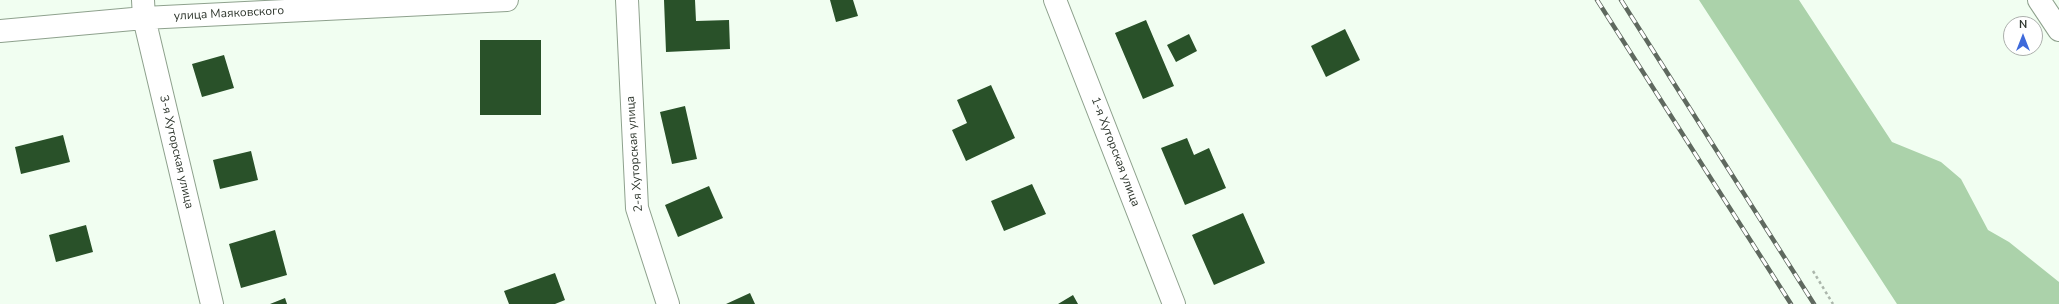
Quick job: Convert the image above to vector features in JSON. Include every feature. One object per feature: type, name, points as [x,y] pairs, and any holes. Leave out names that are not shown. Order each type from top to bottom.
[{"type":"street","name":"улица Маяковского","points":[[0,31],[144,9],[507,0]]},
{"type":"street","name":"2-я Хуторская улица","points":[[627,0],[636,208],[668,304]]},
{"type":"street","name":"1-я Хуторская улица","points":[[1055,0],[1174,304]]},
{"type":"street","points":[[2039,0],[2059,30]]},
{"type":"street","name":"3-я Хуторская улица","points":[[144,9],[212,304]]},
{"type":"path","points":[[1813,271],[1834,304]]},
{"type":"green space","points":[[1699,0],[1799,0],[1892,142],[1941,162],[1961,179],[1988,230],[2009,242],[2059,282],[2059,304],[1897,304]]},
{"type":"building","points":[[664,0],[695,0],[696,21],[729,20],[730,49],[666,52]]},
{"type":"building","points":[[830,0],[853,0],[858,16],[836,22]]},
{"type":"building","points":[[1146,20],[1174,86],[1143,99],[1115,33]]},
{"type":"building","points":[[1345,29],[1360,60],[1326,77],[1311,46]]},
{"type":"building","points":[[1189,34],[1197,51],[1176,62],[1167,45]]},
{"type":"building","points":[[480,40],[541,40],[541,115],[480,115]]},
{"type":"building","points":[[224,55],[234,88],[202,97],[192,64]]},
{"type":"building","points":[[991,85],[1015,138],[966,161],[952,130],[967,123],[957,100]]},
{"type":"building","points":[[685,106],[697,159],[672,164],[660,112]]},
{"type":"building","points":[[63,135],[70,162],[21,174],[15,147]]},
{"type":"building","points":[[1187,138],[1194,155],[1209,148],[1226,188],[1185,205],[1161,148]]},
{"type":"building","points":[[251,151],[258,180],[220,189],[213,160]]},
{"type":"building","points":[[1032,184],[1046,214],[1004,231],[991,201]]},
{"type":"building","points":[[709,186],[723,218],[678,237],[665,205]]},
{"type":"building","points":[[1243,213],[1265,263],[1214,285],[1192,235]]},
{"type":"building","points":[[86,225],[93,252],[56,262],[49,235]]},
{"type":"building","points":[[275,230],[287,275],[241,288],[229,244]]},
{"type":"building","points":[[555,273],[565,300],[555,304],[509,304],[504,291]]},
{"type":"building","points":[[750,293],[755,304],[726,304]]},
{"type":"building","points":[[1073,295],[1078,304],[1058,304]]},
{"type":"building","points":[[285,298],[287,304],[270,304]]},
{"type":"railway","points":[[1597,0],[1791,304]]},
{"type":"railway","points":[[1621,0],[1814,304]]}]
